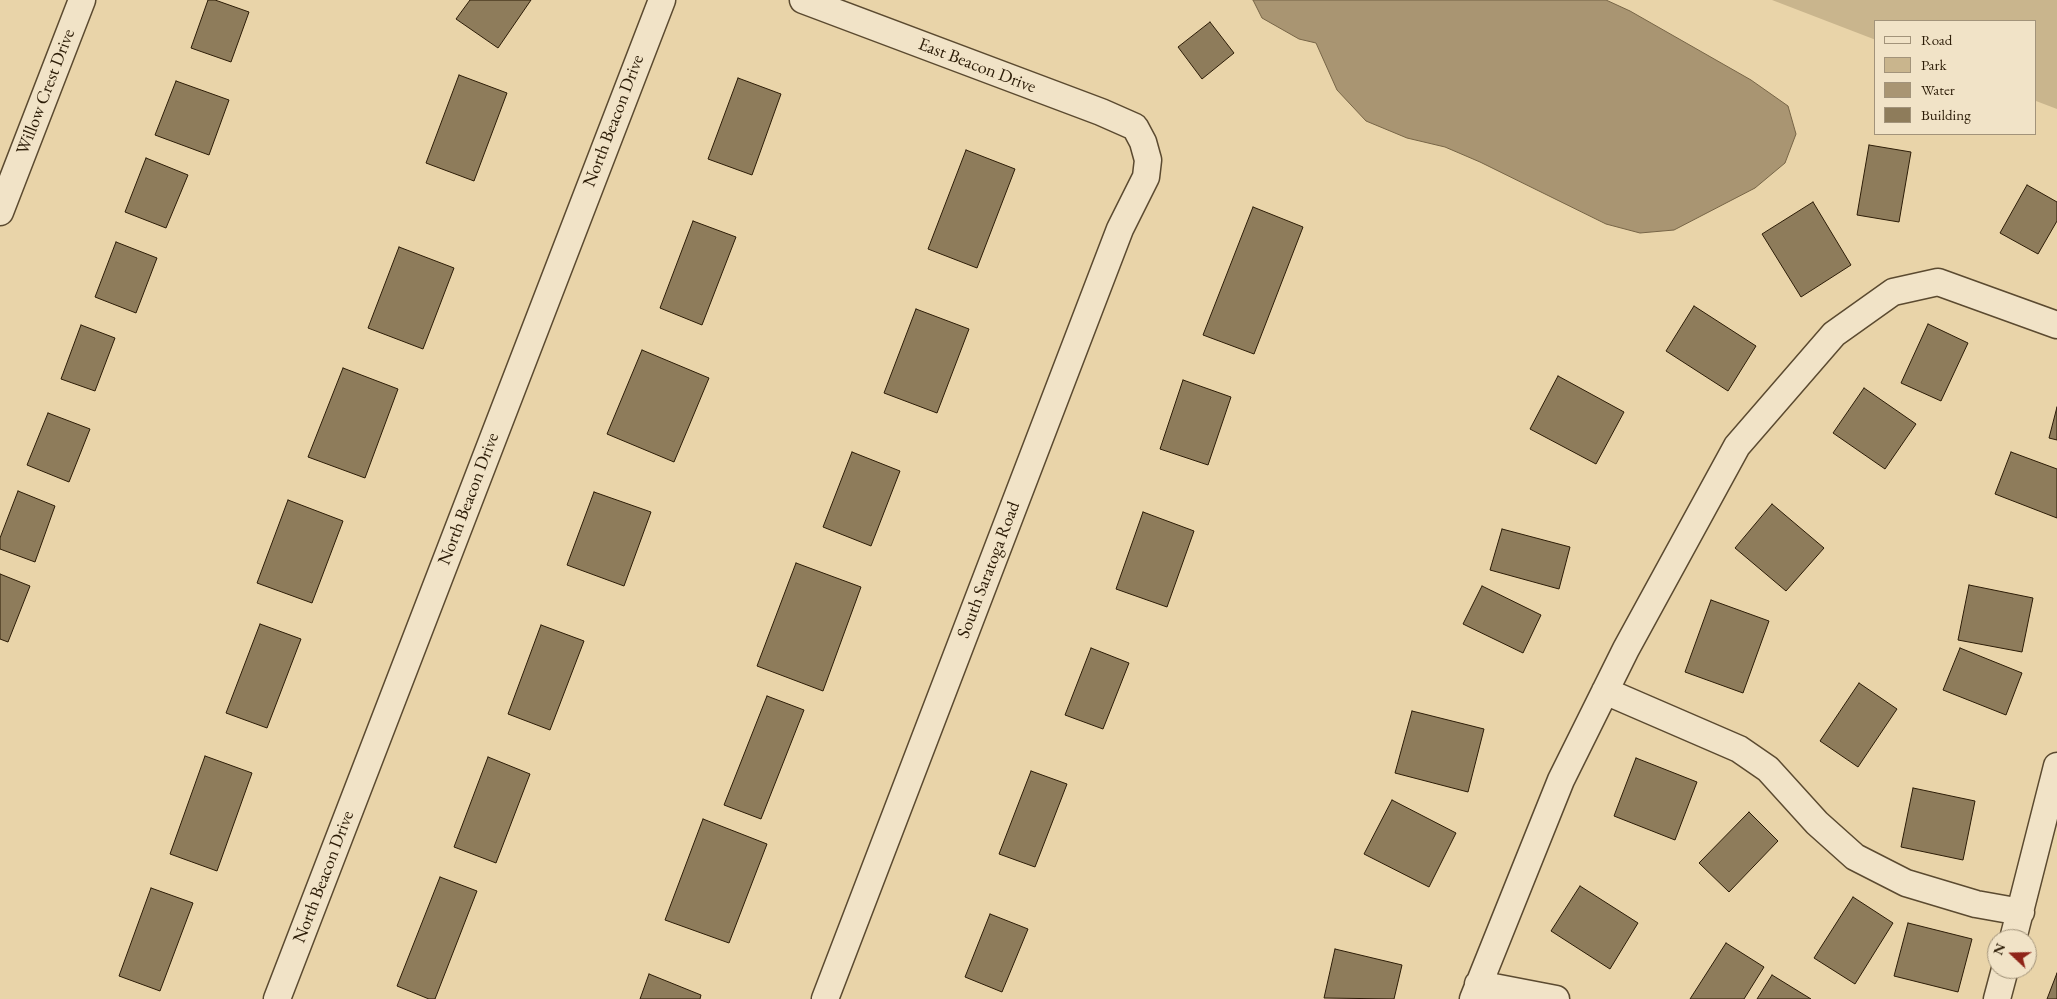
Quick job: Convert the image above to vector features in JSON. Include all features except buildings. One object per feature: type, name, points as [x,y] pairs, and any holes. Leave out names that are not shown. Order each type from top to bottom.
[{"type":"street","name":"Willow Crest Drive","points":[[0,212],[82,0]]},
{"type":"street","name":"North Beacon Drive","points":[[278,999],[662,0]]},
{"type":"street","name":"East Beacon Drive","points":[[803,0],[1101,112],[1135,127],[1143,142]]},
{"type":"street","name":"South Saratoga Road","points":[[825,999],[1120,229],[1146,177],[1148,160],[1143,142]]},
{"type":"street","points":[[1556,999],[1476,992],[1561,780],[1605,691],[1737,446],[1834,334],[1893,292],[1938,282],[2057,325]]},
{"type":"street","points":[[1605,691],[1740,749],[1768,769],[1817,823],[1863,861],[1906,883],[1976,904],[2021,912]]},
{"type":"street","points":[[2016,929],[2057,766]]},
{"type":"street","points":[[1997,999],[2002,979]]},
{"type":"green space","points":[[1772,0],[2057,0],[2057,109],[2037,101],[2037,20],[1874,20],[1874,39]]},
{"type":"water","points":[[1253,0],[1606,0],[1630,11],[1751,80],[1788,106],[1796,134],[1785,163],[1755,188],[1674,230],[1640,233],[1606,224],[1480,162],[1445,147],[1407,138],[1366,121],[1337,90],[1316,43],[1299,39],[1262,18]]}]
